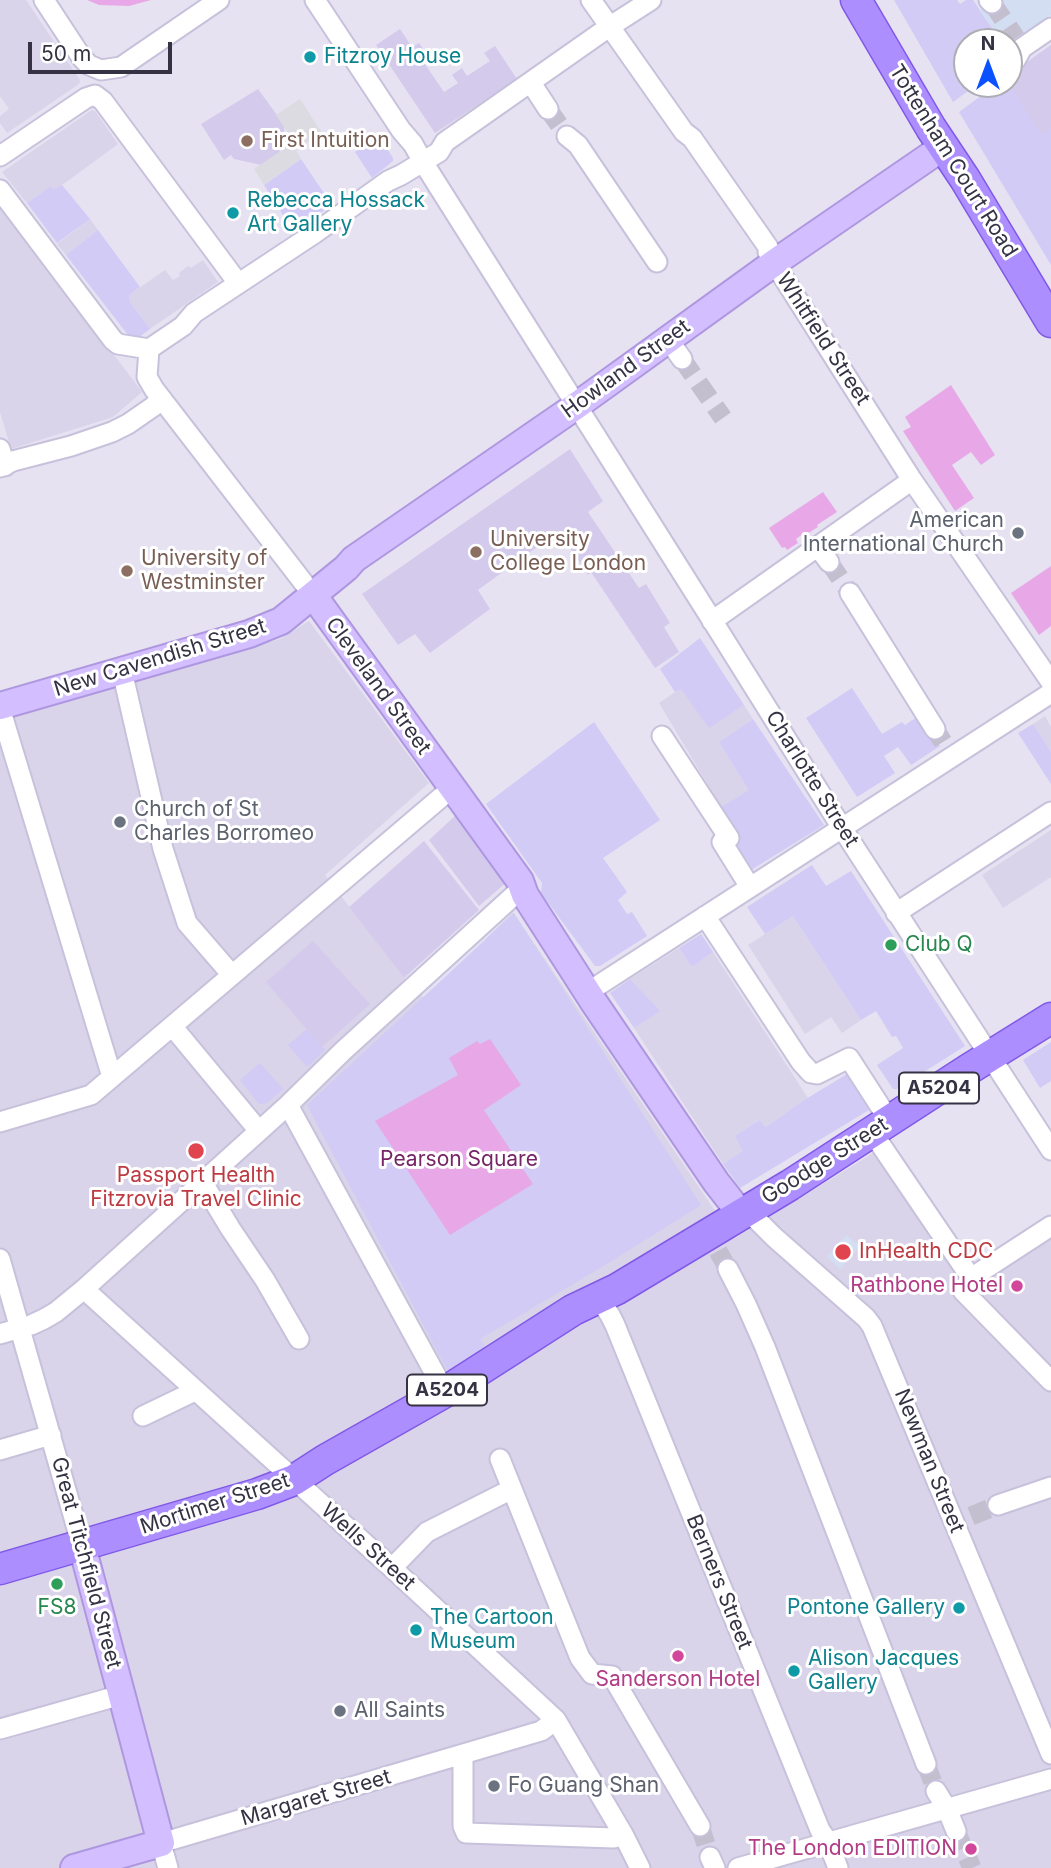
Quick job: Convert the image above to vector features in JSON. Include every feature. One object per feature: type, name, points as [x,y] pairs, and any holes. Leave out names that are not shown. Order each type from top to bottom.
[{"type":"main road","name":"Tottenham Court Road","points":[[856,0],[1051,322]]},
{"type":"main road","name":"Goodge Street","points":[[744,1212],[1051,1018]]},
{"type":"main road","name":"Mortimer Street","points":[[0,1570],[274,1489],[294,1480],[445,1392],[573,1310],[713,1242],[744,1212]]},
{"type":"street","points":[[44,0],[82,58],[89,65],[101,69],[121,67],[219,0]]},
{"type":"street","name":"Charlotte Street","points":[[315,0],[413,144],[842,828],[1049,1144]]},
{"type":"street","name":"Whitfield Street","points":[[591,0],[768,247],[774,263],[912,480],[1051,682]]},
{"type":"street","points":[[0,190],[113,340],[118,344],[149,349],[237,283],[315,233],[388,181],[439,152],[445,142],[651,0]]},
{"type":"street","points":[[1023,41],[1051,28]]},
{"type":"street","points":[[531,83],[548,109]]},
{"type":"street","points":[[0,156],[86,98],[95,95],[103,101],[237,283]]},
{"type":"street","points":[[566,136],[578,145],[657,262]]},
{"type":"street","name":"Howland Street","points":[[313,595],[354,559],[576,406],[675,349],[774,263],[943,147]]},
{"type":"street","name":"Cleveland Street","points":[[149,349],[147,377],[160,399],[313,595],[520,881],[587,992],[716,1182],[744,1212]]},
{"type":"street","points":[[2,461],[13,461],[71,446],[112,432],[128,424],[160,399]]},
{"type":"street","points":[[712,621],[823,554],[912,480]]},
{"type":"street","points":[[850,593],[944,743]]},
{"type":"street","name":"New Cavendish Street","points":[[0,707],[260,631],[281,621],[313,595]]},
{"type":"street","points":[[122,671],[163,849],[187,923],[232,975]]},
{"type":"street","points":[[587,992],[842,828],[944,743],[1051,693]]},
{"type":"street","points":[[0,707],[112,1077]]},
{"type":"street","points":[[662,736],[729,838],[722,842],[750,887]]},
{"type":"street","points":[[0,1122],[92,1095],[452,788]]},
{"type":"street","points":[[897,913],[1051,812]]},
{"type":"street","points":[[0,1334],[37,1323],[56,1312],[84,1289],[203,1183],[522,888]]},
{"type":"street","points":[[705,916],[801,1062],[811,1073],[817,1074],[849,1058],[880,1126],[965,1269]]},
{"type":"street","points":[[172,1026],[259,1130]]},
{"type":"street","points":[[288,1105],[445,1392]]},
{"type":"street","points":[[203,1183],[299,1339]]},
{"type":"street","name":"Newman Street","points":[[744,1212],[873,1326],[963,1520],[1051,1754]]},
{"type":"street","points":[[1051,1226],[971,1278],[963,1291],[1051,1381]]},
{"type":"street","name":"Great Titchfield Street","points":[[0,1259],[82,1546],[164,1855]]},
{"type":"street","points":[[728,1269],[765,1347],[926,1764]]},
{"type":"street","name":"Wells Street","points":[[84,1289],[556,1720],[623,1834],[639,1868]]},
{"type":"street","name":"Berners Street","points":[[598,1297],[615,1325],[838,1868]]},
{"type":"street","points":[[144,1416],[195,1391]]},
{"type":"street","points":[[0,1450],[51,1435]]},
{"type":"street","points":[[500,1458],[580,1658],[592,1674],[612,1676],[700,1826]]},
{"type":"street","points":[[998,1505],[1051,1488]]},
{"type":"street","points":[[392,1568],[427,1532],[512,1489]]},
{"type":"street","points":[[0,1729],[121,1695]]},
{"type":"street","name":"Margaret Street","points":[[74,1868],[164,1855],[541,1731],[556,1720]]},
{"type":"street","points":[[463,1755],[463,1826],[466,1833],[614,1838],[623,1834]]},
{"type":"street","points":[[738,1868],[1051,1779]]},
{"type":"street","points":[[936,1791],[956,1831]]},
{"type":"shaded area","points":[[0,0],[26,0],[80,80],[79,84],[7,133],[0,123],[0,116],[9,109],[0,96]]},
{"type":"shaded area","points":[[894,0],[957,0],[960,4],[973,0],[992,28],[953,28],[953,98],[959,98],[953,102]]},
{"type":"shaded area","points":[[994,0],[1051,0],[1051,15],[1023,35],[1023,28],[992,28],[979,10]]},
{"type":"shaded area","points":[[400,29],[412,47],[419,43],[424,50],[418,54],[444,92],[458,83],[452,75],[462,68],[467,76],[490,61],[484,53],[495,46],[517,79],[435,133],[376,45]]},
{"type":"shaded area","points":[[1051,45],[1051,265],[959,112],[978,98],[1023,98],[1023,65]]},
{"type":"shaded area","points":[[1051,45],[1051,128],[1041,135],[1018,98],[1023,98],[1023,65]]},
{"type":"shaded area","name":"First Intuition","points":[[258,89],[285,126],[277,163],[270,167],[234,159],[231,155],[224,160],[201,124]]},
{"type":"shaded area","points":[[300,99],[322,133],[296,150],[301,159],[264,185],[254,169],[294,142],[276,115]]},
{"type":"shaded area","points":[[92,110],[118,144],[54,191],[48,188],[27,203],[2,172]]},
{"type":"shaded area","points":[[379,136],[393,161],[372,178],[355,152]]},
{"type":"shaded area","points":[[301,159],[332,205],[293,231],[264,185]]},
{"type":"shaded area","points":[[62,185],[90,219],[57,243],[27,203],[48,188],[54,190]]},
{"type":"shaded area","points":[[0,203],[142,392],[113,417],[11,449],[0,412]]},
{"type":"shaded area","points":[[90,219],[98,230],[66,255],[57,244]]},
{"type":"shaded area","points":[[98,230],[140,287],[129,295],[129,301],[150,329],[138,338],[128,335],[66,255]]},
{"type":"shaded area","points":[[203,260],[218,282],[150,329],[129,301],[129,295],[165,270],[173,280],[188,266],[191,268]]},
{"type":"shaded area","name":"University College London","points":[[570,449],[603,501],[588,512],[639,588],[646,584],[670,623],[664,627],[679,652],[655,668],[591,572],[588,575],[559,531],[478,590],[490,609],[430,653],[415,634],[398,645],[362,594]]},
{"type":"shaded area","points":[[309,621],[429,783],[325,875],[404,978],[425,999],[513,912],[734,1239],[878,1150],[974,1276],[1051,1226],[1051,1868],[0,1868],[0,722],[280,639]]},
{"type":"shaded area","points":[[700,638],[744,705],[709,728],[681,689],[675,692],[660,669]]},
{"type":"shaded area","points":[[681,688],[709,727],[744,705],[753,719],[719,742],[750,790],[721,807],[659,703]]},
{"type":"shaded area","points":[[852,688],[882,734],[917,717],[925,723],[940,746],[911,765],[898,747],[884,756],[895,773],[857,797],[806,718]]},
{"type":"shaded area","points":[[1045,716],[1051,727],[1051,752],[1033,724]]},
{"type":"shaded area","points":[[753,719],[824,825],[751,870],[733,841],[726,819],[728,818],[721,807],[749,790],[719,742]]},
{"type":"shaded area","points":[[594,722],[660,820],[603,858],[627,892],[618,900],[627,914],[632,912],[647,936],[600,966],[595,966],[541,893],[542,883],[486,804]]},
{"type":"shaded area","points":[[1033,724],[1051,752],[1051,784],[1018,733]]},
{"type":"shaded area","points":[[456,815],[507,882],[479,906],[429,840]]},
{"type":"shaded area","points":[[1051,830],[1051,877],[1003,908],[982,875]]},
{"type":"shaded area","points":[[424,841],[479,910],[404,978],[349,907]]},
{"type":"shaded area","points":[[812,865],[826,886],[851,871],[965,1046],[897,1089],[893,1089],[877,1065],[903,1048],[896,1036],[892,1037],[876,1011],[861,1020],[793,916],[765,934],[747,907]]},
{"type":"shaded area","points":[[514,913],[701,1205],[480,1339],[490,1354],[451,1377],[307,1105]]},
{"type":"shaded area","points":[[793,916],[861,1020],[842,1033],[831,1017],[805,1034],[748,945]]},
{"type":"shaded area","points":[[701,934],[713,952],[692,967],[679,948]]},
{"type":"shaded area","points":[[313,941],[370,1004],[322,1047],[266,982]]},
{"type":"shaded area","points":[[679,948],[692,967],[713,952],[808,1098],[766,1127],[758,1120],[736,1136],[744,1151],[723,1164],[634,1028],[659,1011],[630,979]]},
{"type":"shaded area","points":[[630,979],[660,1011],[634,1028],[610,993]]},
{"type":"shaded area","points":[[307,1029],[325,1050],[307,1067],[288,1045]]},
{"type":"shaded area","points":[[1051,1042],[1051,1081],[1040,1088],[1023,1060]]},
{"type":"shaded area","points":[[260,1063],[283,1089],[263,1104],[259,1104],[240,1080]]},
{"type":"shaded area","points":[[847,1074],[869,1110],[740,1188],[723,1164],[743,1151],[735,1136],[759,1120],[766,1127]]},
{"type":"shaded area","name":"InHealth CDC","points":[[846,1235],[860,1246],[840,1269],[827,1257]]},
{"type":"green space","points":[[87,0],[151,0],[129,6],[99,5]]},
{"type":"green space","points":[[951,385],[995,455],[981,465],[971,452],[952,465],[974,498],[955,511],[903,431],[911,427],[905,417]]},
{"type":"green space","points":[[823,492],[837,512],[796,539],[798,543],[787,550],[782,548],[769,528]]},
{"type":"green space","points":[[1051,566],[1051,626],[1039,635],[1011,593]]},
{"type":"green space","name":"Pearson Square","points":[[490,1039],[521,1085],[484,1110],[533,1184],[450,1235],[375,1121],[458,1075],[449,1058],[477,1041],[480,1044]]},
{"type":"tunnel","points":[[992,3],[1009,28]]},
{"type":"tunnel","points":[[548,109],[567,136]]},
{"type":"tunnel","points":[[682,359],[723,418]]},
{"type":"tunnel","points":[[829,562],[850,593]]},
{"type":"tunnel","points":[[935,729],[943,742]]},
{"type":"tunnel","points":[[718,1251],[728,1269]]},
{"type":"tunnel","points":[[971,1516],[998,1505]]},
{"type":"tunnel","points":[[926,1764],[936,1791]]},
{"type":"tunnel","points":[[700,1826],[710,1857]]},
{"type":"tunnel","points":[[956,1831],[972,1868]]},
{"type":"place","name":"Fitzroy House","points":[[310,57]]},
{"type":"place","name":"First Intuition","points":[[247,141]]},
{"type":"place","name":"Rebecca Hossack Art Gallery","points":[[233,213]]},
{"type":"place","name":"American International Church","points":[[1018,533]]},
{"type":"place","name":"University College London","points":[[476,552]]},
{"type":"place","name":"University of Westminster","points":[[127,571]]},
{"type":"place","name":"Church of St Charles Borromeo","points":[[120,822]]},
{"type":"place","name":"Club Q","points":[[891,945]]},
{"type":"place","name":"Passport Health Fitzrovia Travel Clinic","points":[[196,1151]]},
{"type":"place","name":"InHealth CDC","points":[[843,1252]]},
{"type":"place","name":"Rathbone Hotel","points":[[1017,1286]]},
{"type":"place","name":"FS8","points":[[57,1584]]},
{"type":"place","name":"Pontone Gallery","points":[[959,1608]]},
{"type":"place","name":"The Cartoon Museum","points":[[416,1630]]},
{"type":"place","name":"Sanderson Hotel","points":[[678,1656]]},
{"type":"place","name":"Alison Jacques Gallery","points":[[794,1671]]},
{"type":"place","name":"All Saints","points":[[340,1711]]},
{"type":"place","name":"Fo Guang Shan","points":[[494,1786]]},
{"type":"place","name":"The London EDITION","points":[[971,1849]]}]
